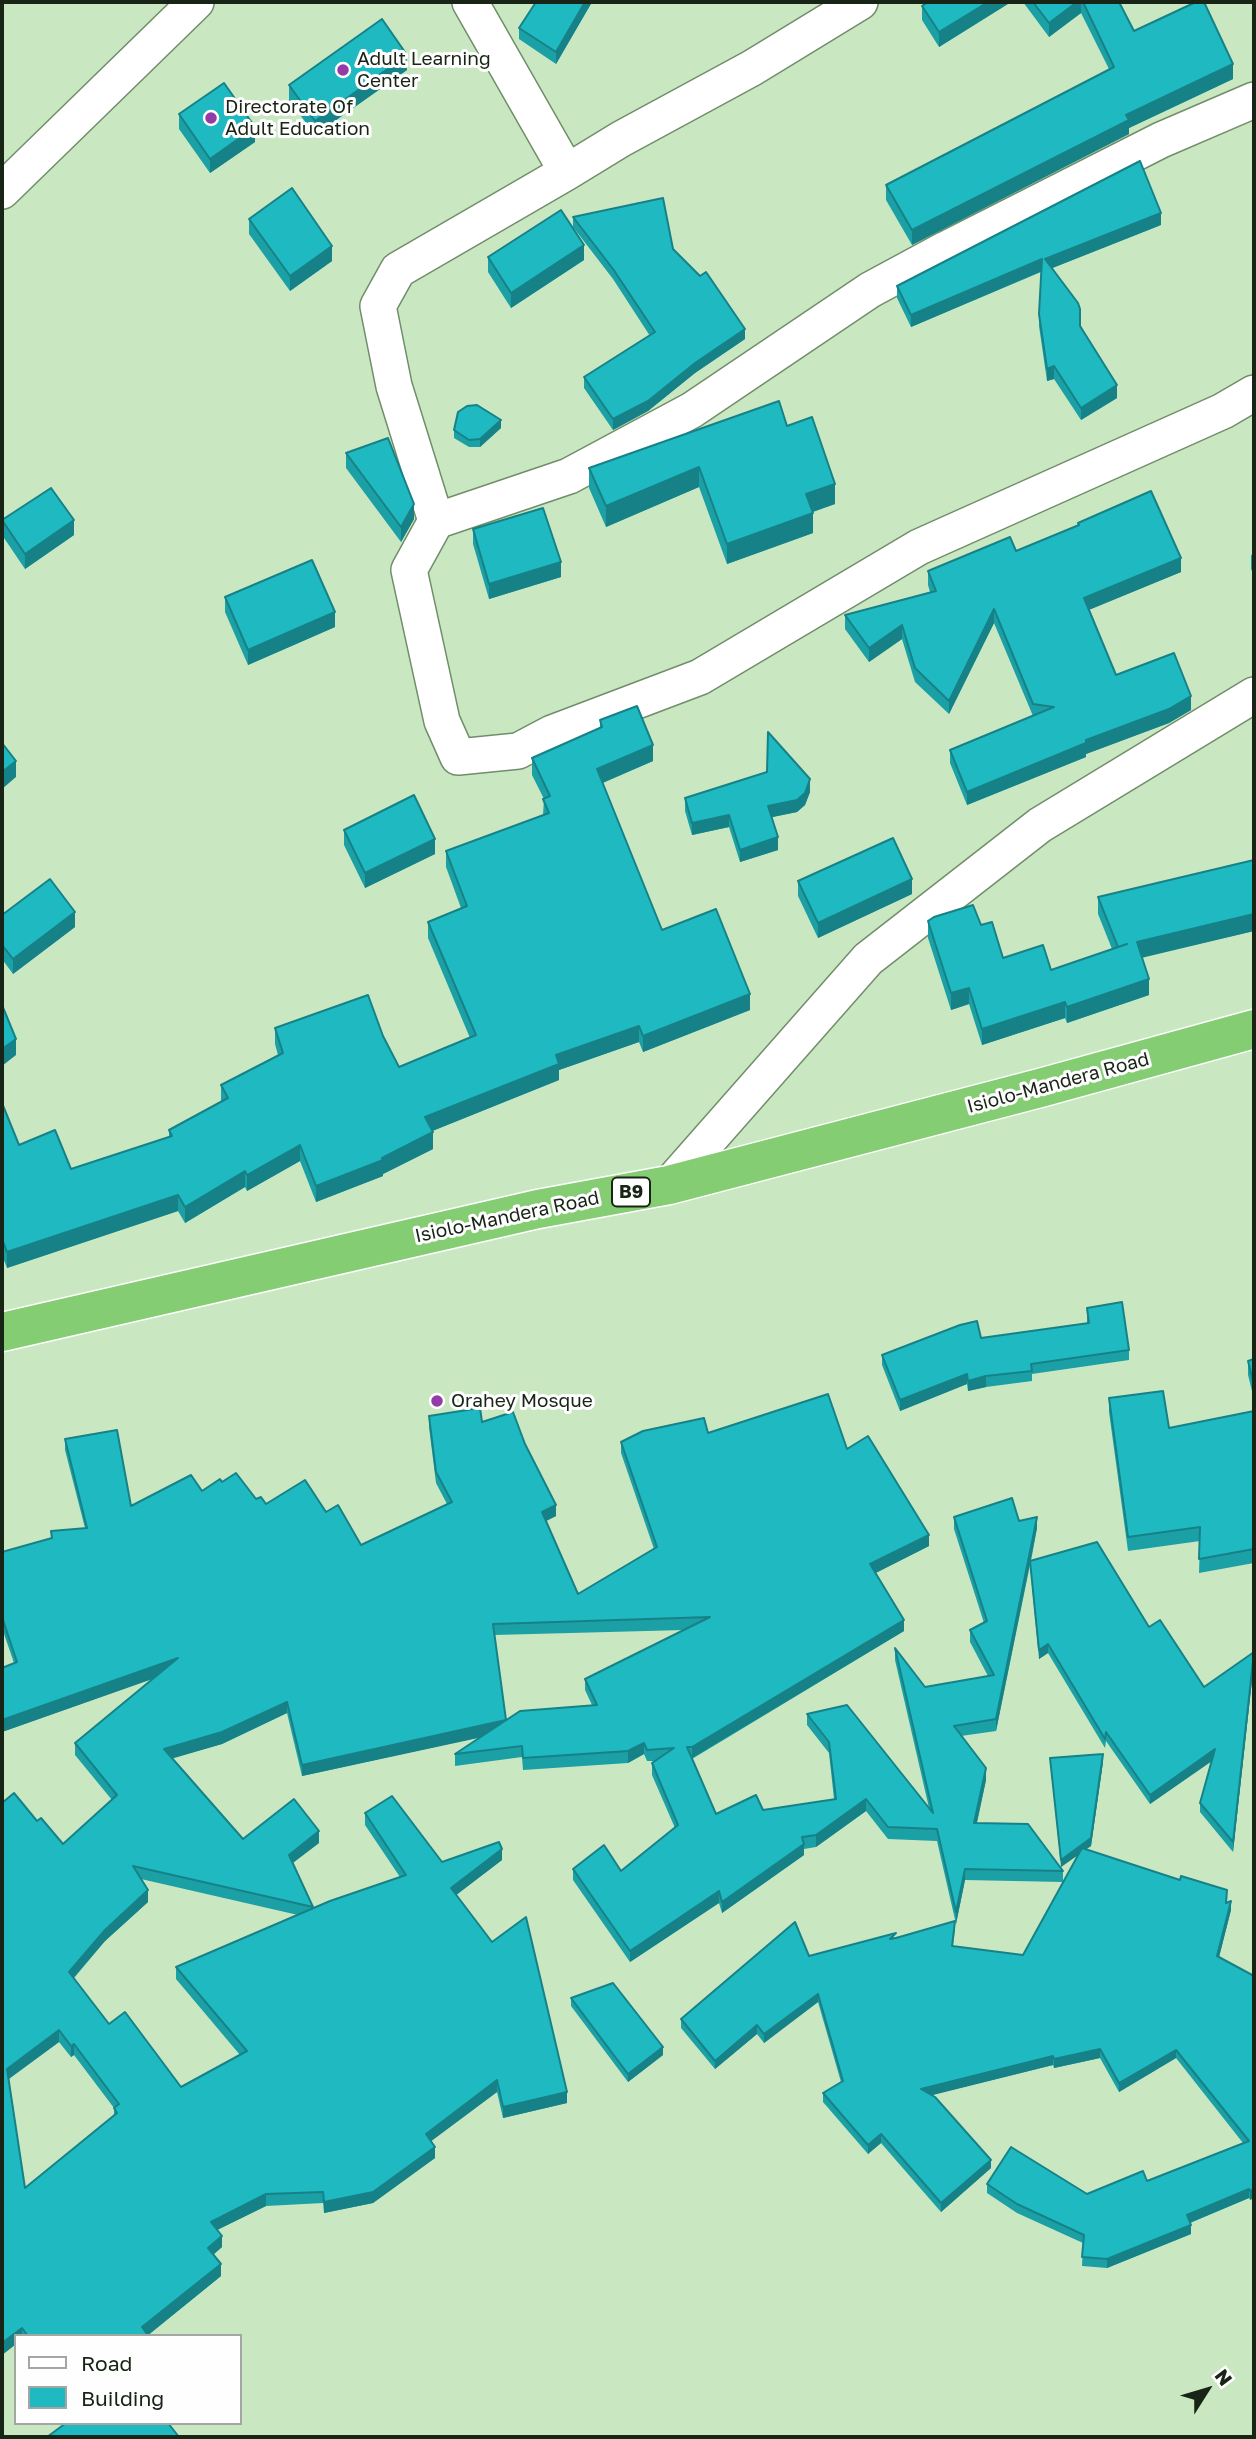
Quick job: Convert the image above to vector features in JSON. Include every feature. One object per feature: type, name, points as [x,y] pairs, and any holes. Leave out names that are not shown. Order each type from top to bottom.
[{"type":"highway","name":"Isiolo-Mandera Road","points":[[2,1332],[538,1209],[669,1185],[1254,1029]]},
{"type":"street","points":[[2,191],[195,2]]},
{"type":"street","points":[[470,2],[567,172]]},
{"type":"street","points":[[436,521],[394,386],[378,306],[398,270],[621,139],[752,68],[860,2]]},
{"type":"street","points":[[1254,100],[1161,140],[946,248],[870,290],[692,410],[569,475],[436,521],[409,570],[442,721],[458,757],[518,751],[552,733],[700,677],[919,547],[1223,411],[1254,393]]},
{"type":"street","points":[[669,1185],[868,959],[1040,825],[1254,695]]},
{"type":"building","points":[[536,2],[585,2],[556,52],[519,28]]},
{"type":"building","points":[[928,2],[988,2],[939,32],[922,6]]},
{"type":"building","points":[[1033,2],[1077,2],[1049,23]]},
{"type":"building","points":[[1083,2],[1119,2],[1134,31],[1196,2],[1204,2],[1233,64],[1126,115],[1129,120],[912,230],[886,185],[1114,67]]},
{"type":"building","points":[[382,19],[407,55],[315,121],[289,85]]},
{"type":"building","points":[[224,83],[255,127],[210,159],[179,114]]},
{"type":"building","points":[[1140,161],[1161,213],[1045,259],[1078,303],[1080,326],[1117,385],[1081,408],[1054,366],[1047,369],[1039,314],[1042,259],[911,315],[897,286]]},
{"type":"building","points":[[292,188],[332,246],[290,276],[249,219]]},
{"type":"building","points":[[663,198],[673,249],[700,276],[706,272],[745,329],[695,363],[648,401],[613,419],[584,377],[655,332],[613,269],[573,217]]},
{"type":"building","points":[[561,210],[584,245],[511,293],[488,257]]},
{"type":"building","points":[[779,401],[787,426],[812,417],[835,484],[806,494],[813,513],[727,544],[699,467],[606,506],[589,468]]},
{"type":"building","points":[[477,405],[501,420],[480,439],[469,440],[454,430],[458,412],[467,406]]},
{"type":"building","points":[[388,438],[414,504],[401,527],[346,453]]},
{"type":"building","points":[[51,488],[74,520],[25,554],[2,520]]},
{"type":"building","points":[[1151,491],[1181,558],[1084,598],[1116,675],[1174,653],[1191,696],[1169,709],[1086,740],[1086,743],[967,792],[950,750],[1054,707],[1033,704],[994,609],[949,701],[915,668],[902,625],[869,648],[845,615],[936,591],[928,571],[1010,537],[1016,551]]},
{"type":"building","points":[[543,508],[561,562],[489,584],[473,529]]},
{"type":"building","points":[[312,560],[335,612],[248,650],[225,597]]},
{"type":"building","points":[[637,706],[653,745],[597,769],[662,930],[716,909],[750,994],[643,1036],[639,1026],[556,1055],[559,1064],[425,1117],[433,1132],[382,1158],[383,1160],[316,1186],[300,1145],[247,1175],[245,1171],[185,1207],[178,1195],[7,1252],[2,1239],[2,1103],[19,1145],[55,1130],[71,1169],[172,1136],[169,1130],[228,1098],[221,1085],[283,1053],[275,1028],[368,995],[383,1036],[399,1067],[476,1035],[428,922],[467,906],[446,851],[549,813],[543,799],[550,796],[532,758],[602,727],[600,720]]},
{"type":"building","points":[[768,732],[810,779],[805,793],[797,800],[768,806],[778,837],[740,850],[729,815],[692,823],[685,798],[767,772]]},
{"type":"building","points":[[2,743],[16,761],[2,772]]},
{"type":"building","points":[[414,795],[435,839],[365,873],[344,830]]},
{"type":"building","points":[[893,838],[912,879],[818,923],[798,881]]},
{"type":"building","points":[[1254,860],[1254,914],[1137,942],[1149,979],[1067,1007],[1065,1002],[982,1029],[969,988],[951,993],[928,921],[973,905],[981,925],[992,922],[1003,958],[1043,945],[1051,970],[1127,944],[1118,947],[1098,897]]},
{"type":"building","points":[[50,879],[75,912],[13,959],[2,945],[2,915]]},
{"type":"building","points":[[2,1005],[16,1039],[2,1049]]},
{"type":"building","points":[[1122,1302],[1129,1350],[1031,1364],[1032,1371],[986,1376],[968,1381],[967,1374],[900,1400],[882,1355],[977,1321],[981,1338],[1089,1323],[1087,1308]]},
{"type":"building","points":[[1254,1359],[1254,1385],[1248,1361]]},
{"type":"building","points":[[1163,1391],[1169,1428],[1254,1411],[1254,1549],[1199,1559],[1200,1527],[1128,1537],[1109,1398]]},
{"type":"building","points":[[828,1394],[847,1449],[868,1436],[929,1535],[870,1564],[904,1620],[692,1747],[687,1747],[716,1814],[756,1795],[763,1810],[836,1799],[829,1742],[807,1714],[847,1705],[933,1813],[895,1648],[925,1687],[994,1675],[970,1630],[987,1621],[954,1517],[1012,1498],[1019,1521],[1037,1517],[996,1719],[954,1726],[986,1768],[974,1823],[1028,1824],[1063,1871],[965,1869],[956,1912],[937,1829],[888,1827],[866,1799],[816,1835],[802,1837],[804,1844],[722,1902],[719,1891],[630,1951],[573,1869],[604,1845],[621,1871],[678,1825],[652,1763],[674,1748],[647,1750],[644,1743],[628,1751],[523,1758],[522,1746],[455,1754],[520,1711],[597,1705],[585,1679],[710,1617],[493,1624],[506,1720],[302,1765],[287,1702],[222,1732],[164,1749],[243,1839],[294,1799],[319,1831],[289,1855],[313,1907],[133,1866],[148,1890],[105,1930],[69,1972],[109,2024],[125,2012],[181,2087],[247,2051],[176,1967],[330,1901],[406,1875],[365,1813],[392,1796],[442,1862],[499,1842],[502,1849],[451,1888],[492,1942],[526,1917],[567,2092],[503,2107],[497,2080],[426,2134],[435,2147],[373,2192],[324,2202],[323,2192],[266,2194],[211,2222],[222,2236],[208,2248],[221,2264],[142,2327],[147,2334],[26,2334],[22,2328],[2,2343],[2,1803],[14,1793],[37,1821],[41,1818],[63,1844],[117,1795],[75,1743],[178,1658],[2,1720],[2,1668],[17,1662],[2,1617],[2,1552],[52,1538],[51,1531],[87,1528],[65,1439],[117,1430],[131,1506],[191,1475],[202,1491],[220,1479],[222,1482],[236,1473],[256,1499],[261,1497],[266,1504],[305,1480],[326,1512],[338,1505],[361,1545],[452,1502],[436,1472],[429,1416],[480,1408],[482,1422],[513,1412],[525,1444],[556,1505],[542,1512],[578,1594],[657,1547],[621,1442],[643,1431],[704,1418],[708,1433]],"holes":[[[59,2030],[71,2046],[74,2044],[119,2104],[114,2108],[117,2113],[25,2188],[7,2069]]]},
{"type":"building","points":[[1097,1542],[1149,1627],[1160,1620],[1204,1687],[1254,1652],[1233,1842],[1200,1803],[1215,1749],[1150,1795],[1106,1732],[1105,1739],[1048,1644],[1039,1650],[1030,1561]]},
{"type":"building","points":[[1103,1754],[1091,1838],[1061,1860],[1050,1758]]},
{"type":"building","points":[[1082,1848],[1180,1880],[1181,1876],[1227,1890],[1226,1903],[1231,1901],[1217,1956],[1254,1976],[1254,2189],[1187,2215],[1191,2225],[1107,2259],[1082,2257],[1084,2235],[1017,2204],[987,2184],[1011,2147],[1087,2194],[1143,2171],[1147,2181],[1249,2141],[1176,2050],[1119,2083],[1100,2049],[1054,2059],[1053,2056],[921,2089],[935,2097],[991,2160],[941,2203],[881,2134],[868,2145],[823,2093],[843,2081],[818,1994],[764,2034],[757,2025],[715,2061],[681,2019],[795,1922],[809,1956],[896,1933],[890,1939],[896,1938],[955,1921],[952,1946],[1023,1955]]},
{"type":"building","points":[[613,1983],[663,2047],[628,2074],[571,1998]]},
{"type":"building","points":[[63,2425],[170,2425],[179,2437],[47,2437]]},
{"type":"place","name":"Adult Learning Center","points":[[343,70]]},
{"type":"place","name":"Directorate Of Adult Education","points":[[211,118]]},
{"type":"place","name":"Orahey Mosque","points":[[437,1401]]}]
